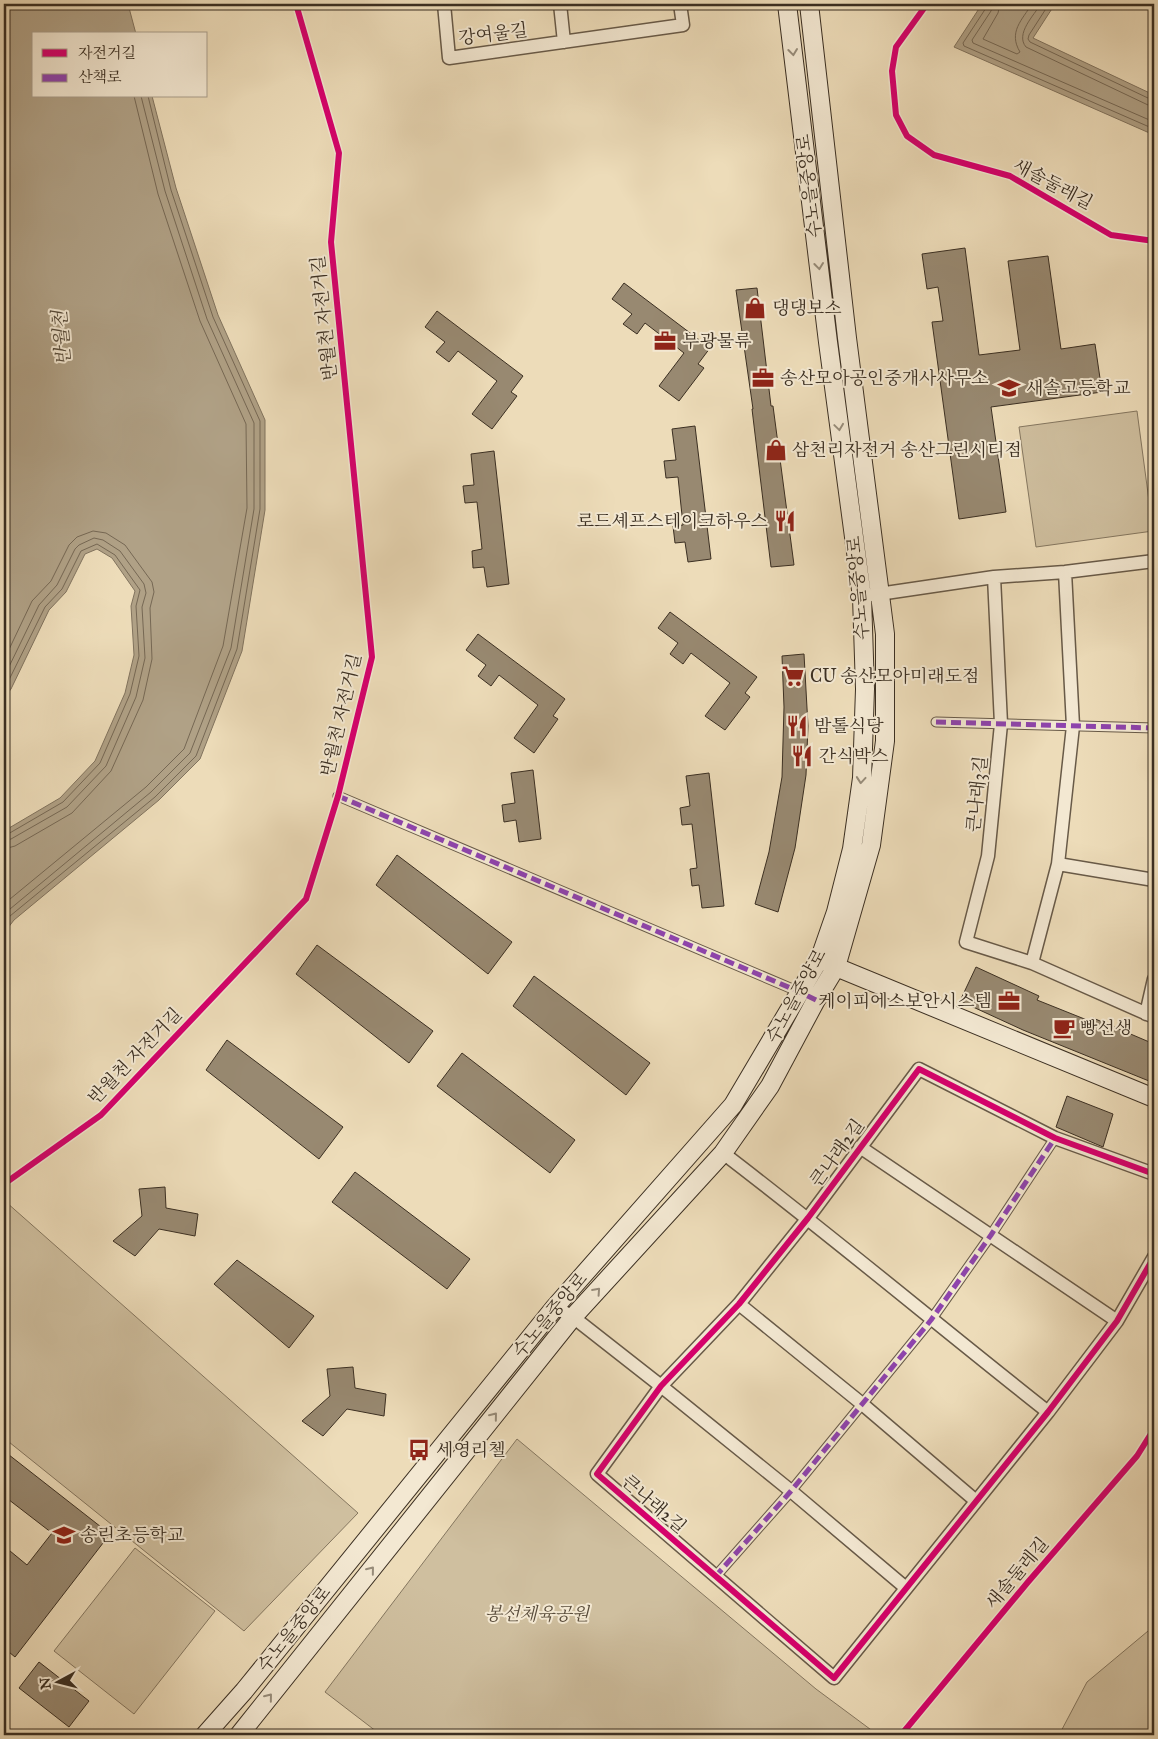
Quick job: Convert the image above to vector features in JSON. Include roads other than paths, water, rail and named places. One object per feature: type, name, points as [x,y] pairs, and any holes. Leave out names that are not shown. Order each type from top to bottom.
[{"type":"main road","name":"수노을중앙로","points":[[204,1735],[250,1683],[555,1307],[733,1105],[820,958],[836,912],[852,849],[862,778],[865,688],[862,597],[828,342],[787,4]]},
{"type":"main road","name":"수노을중앙로","points":[[238,1735],[573,1317],[723,1153],[770,1086],[836,967],[871,845],[885,741],[885,634],[847,338],[808,4]]},
{"type":"main road","points":[[820,958],[836,967],[1154,1098]]},
{"type":"street","name":"강여울길","points":[[444,4],[449,58],[683,26],[680,4]]},
{"type":"street","points":[[560,4],[564,42]]},
{"type":"street","points":[[862,597],[994,577],[1066,572],[1154,562]]},
{"type":"street","points":[[1032,963],[1058,864],[1073,726],[1066,572]]},
{"type":"street","name":"큰나래3길","points":[[994,577],[1001,724],[988,856],[966,942],[1032,963],[1150,1015],[1154,979]]},
{"type":"street","points":[[936,722],[1154,728]]},
{"type":"street","points":[[338,796],[816,1000]]},
{"type":"street","points":[[1058,864],[1154,880]]},
{"type":"street","name":"큰나래2길","points":[[1154,1174],[1055,1138],[919,1069],[808,1218],[739,1304],[661,1386],[596,1474],[834,1678],[1048,1412],[1117,1321],[1154,1257]]},
{"type":"street","points":[[715,1577],[791,1491],[861,1403],[931,1320],[991,1235],[1055,1138]]},
{"type":"street","name":"큰나래2길","points":[[860,1147],[1117,1321]]},
{"type":"street","points":[[723,1153],[808,1218],[931,1320],[1048,1412]]},
{"type":"street","points":[[739,1304],[861,1403],[976,1501]]},
{"type":"street","points":[[555,1307],[573,1317],[661,1386],[791,1491],[906,1588]]},
{"type":"water","name":"반월천","points":[[4,4],[128,4],[135,32],[32,32],[32,98],[153,98],[176,188],[218,315],[265,420],[265,510],[242,651],[200,759],[159,800],[14,920],[4,933],[4,831],[60,798],[95,761],[125,693],[134,655],[131,606],[135,591],[112,558],[97,549],[85,554],[66,592],[49,610],[11,689],[4,698]]},
{"type":"water","points":[[982,4],[1055,4],[1033,38],[1154,95],[1154,135],[954,47]]},
{"type":"place","name":"댕댕보스","points":[[755,308]]},
{"type":"place","name":"부광물류","points":[[665,341]]},
{"type":"place","name":"송산모아공인중개사사무소","points":[[763,378]]},
{"type":"place","name":"새솔고등학교","points":[[1009,388]]},
{"type":"place","name":"삼천리자전거 송산그린시티점","points":[[776,450]]},
{"type":"place","name":"로드셰프스테이크하우스","points":[[785,521]]},
{"type":"place","name":"CU 송산모아미래도점","points":[[793,676]]},
{"type":"place","name":"밤톨식당","points":[[797,726]]},
{"type":"place","name":"간식박스","points":[[802,756]]},
{"type":"place","name":"케이피에스보안시스템","points":[[1009,1001]]},
{"type":"place","name":"빵선생","points":[[1064,1028]]},
{"type":"place","name":"세영리첼","points":[[419,1450]]},
{"type":"place","name":"송린초등학교","points":[[64,1535]]},
{"type":"park label","name":"봉선체육공원","points":[[537,1614]]}]
